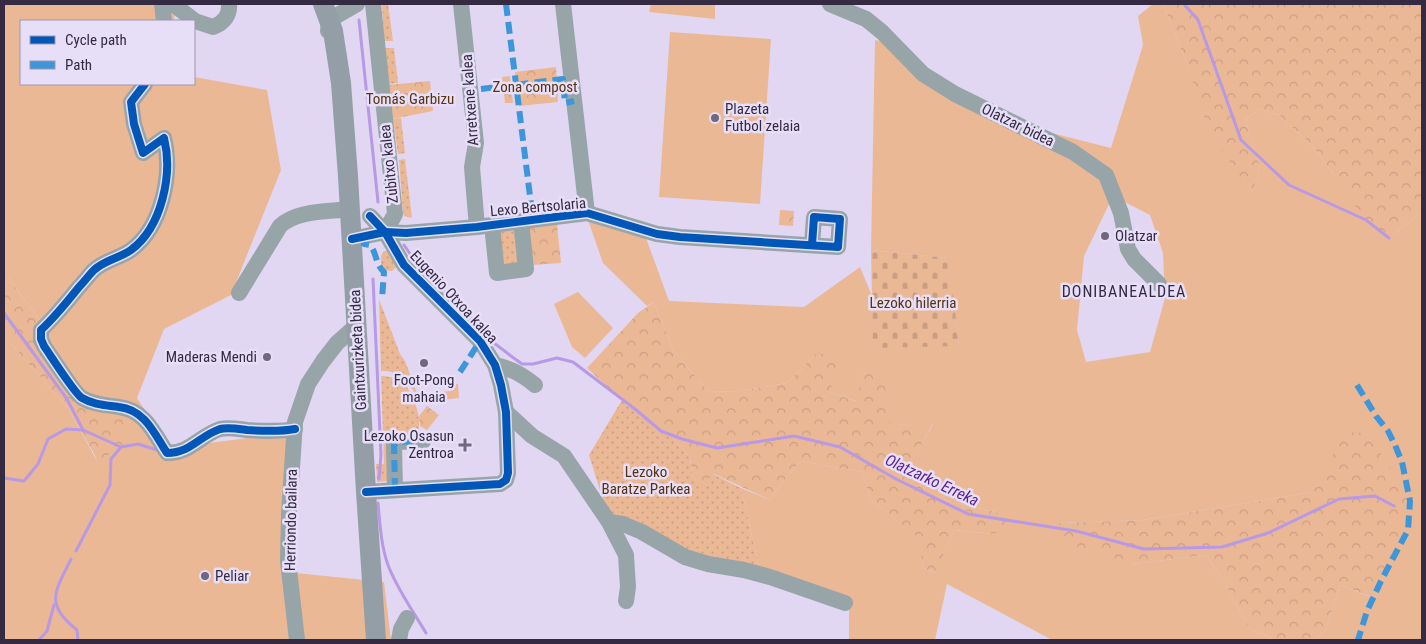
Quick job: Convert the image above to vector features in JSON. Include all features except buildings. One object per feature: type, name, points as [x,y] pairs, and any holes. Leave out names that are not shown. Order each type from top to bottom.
[{"type":"main road","name":"Gaintxurizketa bidea","points":[[313,4],[327,19],[337,46],[357,209],[356,326],[376,640]]},
{"type":"street","points":[[162,4],[164,20]]},
{"type":"street","points":[[173,4],[195,20],[213,27],[220,24],[226,18],[229,4]]},
{"type":"street","points":[[327,19],[357,4]]},
{"type":"street","name":"Zubitxo kalea","points":[[373,4],[395,214],[385,232]]},
{"type":"street","name":"Arretxene kalea","points":[[461,4],[476,134],[472,167],[484,226],[497,273],[526,270],[521,221]]},
{"type":"street","points":[[563,4],[588,213]]},
{"type":"street","name":"Olatzar bidea","points":[[830,4],[866,19],[882,32],[923,74],[955,94],[1073,152],[1106,175],[1121,213],[1128,249],[1134,260],[1159,284]]},
{"type":"street","points":[[144,85],[131,102],[134,124],[143,153],[164,138],[166,178],[162,201],[142,241],[130,251],[94,270],[41,330],[41,339],[44,346],[80,398],[97,405],[122,407],[136,411],[145,419],[166,453],[178,453],[210,433],[223,428],[284,431],[295,429]]},
{"type":"street","points":[[239,293],[280,226],[288,219],[357,209]]},
{"type":"street","name":"Eugenio Otxoa kalea","points":[[357,209],[385,232],[404,265],[480,341],[495,365],[506,412],[508,477],[503,483],[366,492]]},
{"type":"street","name":"Lexo Bertsolaria","points":[[358,238],[385,232],[406,233],[484,226],[588,213],[650,232],[672,236],[812,245]]},
{"type":"street","name":"Herriondo bailara","points":[[298,640],[288,561],[295,422],[308,384],[337,343],[356,326]]},
{"type":"street","name":"Eugenio Otxoa kalea","points":[[495,365],[514,370],[535,385]]},
{"type":"street","points":[[506,412],[532,436],[564,456],[609,522],[626,555],[628,587],[626,601]]},
{"type":"street","points":[[394,490],[394,445],[398,442],[423,441]]},
{"type":"street","points":[[609,522],[622,524],[642,532],[686,557],[708,564],[744,570],[770,577],[844,603]]},
{"type":"street","points":[[399,640],[401,629],[407,618]]},
{"type":"green space","points":[[4,4],[175,4],[174,20],[20,20],[20,85],[195,85],[195,77],[267,90],[281,170],[231,295],[164,329],[137,398],[169,448],[295,432],[286,572],[384,582],[391,640],[4,640],[4,336],[68,408],[97,461],[74,397],[42,323],[4,272]]},
{"type":"green space","points":[[382,4],[388,4],[393,41],[384,41]]},
{"type":"green space","points":[[651,4],[715,4],[715,19],[649,12]]},
{"type":"green space","points":[[1153,4],[1163,4],[1188,66],[1252,192],[1260,166],[1245,120],[1260,109],[1279,115],[1311,144],[1335,176],[1394,234],[1422,212],[1422,640],[1313,640],[1326,630],[1340,585],[1376,599],[1313,492],[1143,520],[1060,523],[1133,564],[1206,555],[1223,580],[1249,628],[1275,640],[1052,640],[947,584],[935,640],[849,640],[849,603],[760,571],[741,488],[770,500],[780,485],[801,461],[862,472],[871,500],[921,539],[923,568],[935,573],[954,530],[994,534],[1000,513],[947,501],[903,476],[933,424],[890,425],[865,371],[856,401],[830,392],[817,353],[787,383],[741,391],[709,392],[673,350],[654,302],[647,306],[603,263],[588,220],[646,238],[669,301],[804,307],[860,267],[872,296],[959,346],[948,258],[871,250],[875,40],[888,43],[1016,124],[1111,148],[1143,45],[1138,16]],"holes":[[[1113,196],[1150,215],[1163,253],[1165,298],[1150,352],[1086,362],[1077,330],[1084,256]]]},
{"type":"green space","points":[[1163,4],[1422,4],[1422,212],[1394,234],[1369,227],[1311,144],[1279,115],[1260,109],[1245,120],[1260,166],[1252,193],[1209,133],[1188,66]]},
{"type":"green space","name":"Plazeta Futbol zelaia","points":[[670,32],[771,39],[760,204],[659,197]]},
{"type":"green space","points":[[385,48],[394,48],[398,83],[389,84]]},
{"type":"green space","name":"Zona compost","points":[[556,67],[558,102],[519,106],[515,72]]},
{"type":"green space","points":[[510,76],[513,103],[505,103],[502,77]]},
{"type":"green space","name":"Tomás Garbizu","points":[[430,81],[433,111],[392,119],[388,85]]},
{"type":"green space","points":[[401,118],[405,153],[398,154],[393,119]]},
{"type":"green space","points":[[405,159],[412,218],[404,216],[403,212],[399,160]]},
{"type":"green space","points":[[780,210],[794,211],[793,226],[779,225]]},
{"type":"green space","points":[[557,224],[561,263],[532,265],[529,227]]},
{"type":"green space","points":[[519,228],[524,267],[499,270],[494,230]]},
{"type":"green space","name":"Lezoko hilerria","points":[[871,250],[949,258],[959,346],[873,348]]},
{"type":"green space","points":[[384,251],[391,251],[399,265],[392,271],[385,270],[381,265],[381,256]]},
{"type":"green space","points":[[4,272],[42,323],[74,396],[121,415],[128,443],[98,461],[68,408],[4,336]]},
{"type":"green space","points":[[578,292],[613,328],[585,358],[572,347],[554,304]]},
{"type":"green space","points":[[379,299],[400,354],[405,361],[417,393],[415,394],[402,377],[392,372],[381,371]]},
{"type":"green space","points":[[654,302],[673,350],[709,392],[741,391],[787,383],[817,353],[839,357],[830,392],[855,401],[865,371],[885,374],[890,425],[933,423],[904,476],[947,501],[1000,513],[1008,525],[994,534],[954,530],[936,573],[923,568],[920,539],[871,500],[862,472],[801,461],[780,485],[770,500],[714,474],[703,486],[693,478],[690,458],[671,436],[630,408],[587,368],[638,313]]},
{"type":"green space","points":[[381,376],[396,379],[404,384],[411,393],[418,415],[419,428],[417,433],[389,435],[390,481],[377,482],[376,464],[384,464]]},
{"type":"green space","points":[[451,384],[458,384],[459,398],[442,400],[442,392],[451,391]]},
{"type":"green space","name":"Lezoko Baratze Parkea","points":[[622,400],[630,408],[671,436],[690,458],[693,478],[703,485],[713,474],[741,488],[760,571],[706,563],[608,516],[589,455]]},
{"type":"green space","points":[[427,406],[439,415],[427,430],[420,426],[419,416]]},
{"type":"green space","points":[[1346,432],[1367,433],[1407,493],[1399,543],[1377,599],[1340,585],[1326,630],[1313,640],[1275,640],[1249,628],[1223,580],[1206,555],[1133,564],[1062,542],[1054,532],[1060,523],[1143,520],[1313,492]]},
{"type":"waterway","points":[[1184,4],[1198,20],[1241,140],[1289,185],[1366,220],[1389,238]]},
{"type":"waterway","points":[[359,20],[378,202]]},
{"type":"waterway","name":"Olatzarko Erreka","points":[[404,245],[422,271],[451,296],[494,343],[522,364],[533,364],[557,358],[573,362],[661,431],[682,439],[717,448],[794,436],[840,447],[896,479],[968,514],[1076,531],[1144,549],[1222,547],[1268,533],[1339,499],[1375,496],[1394,506]]},
{"type":"waterway","points":[[373,279],[381,455],[379,479]]},
{"type":"waterway","points":[[4,313],[67,399],[83,430]]},
{"type":"waterway","points":[[4,478],[24,481],[38,464],[48,439],[66,429],[83,430],[121,447]]},
{"type":"waterway","points":[[76,551],[110,485],[111,459],[121,447],[138,444],[157,450]]},
{"type":"waterway","points":[[378,503],[382,543],[388,565],[426,633]]},
{"type":"waterway","points":[[71,559],[57,589],[56,605],[60,613],[77,630],[78,640]]},
{"type":"waterway","points":[[39,640],[47,631],[54,605]]},
{"type":"marked path","points":[[506,4],[533,220]]},
{"type":"marked path","points":[[481,89],[563,79],[565,103],[574,101]]},
{"type":"marked path","points":[[364,237],[364,244],[370,245],[379,266],[384,272],[382,299]]},
{"type":"marked path","points":[[460,372],[480,341]]},
{"type":"marked path","points":[[1357,385],[1376,416],[1388,431],[1395,445],[1402,462],[1410,501],[1408,530],[1367,611],[1358,640]]},
{"type":"marked path","points":[[395,490],[394,445],[398,442],[423,441]]},
{"type":"cycle path","points":[[144,85],[131,102],[134,124],[143,153],[164,138],[166,152],[166,183],[157,214],[142,240],[127,253],[94,270],[41,330],[41,339],[44,346],[82,398],[96,403],[128,409],[136,413],[153,430],[167,453],[189,447],[220,429],[271,431],[295,429]]},
{"type":"cycle path","points":[[352,239],[385,232],[406,233],[477,227],[587,213],[657,234],[838,247],[840,219],[814,217],[812,245]]},
{"type":"cycle path","points":[[366,492],[500,484],[506,480],[508,473],[506,412],[495,365],[480,341],[404,265],[385,232],[370,216]]},
{"type":"place","name":"Plazeta Futbol zelaia","points":[[715,118]]},
{"type":"place","name":"Olatzar","points":[[1105,236]]},
{"type":"place","name":"Maderas Mendi","points":[[267,357]]},
{"type":"place","name":"Foot-Pong mahaia","points":[[424,363]]},
{"type":"place","name":"Lezoko Osasun Zentroa","points":[[465,445]]},
{"type":"place","name":"Peliar","points":[[205,576]]},
{"type":"district","name":"DONIBANEALDEA","points":[[1124,291]]}]
